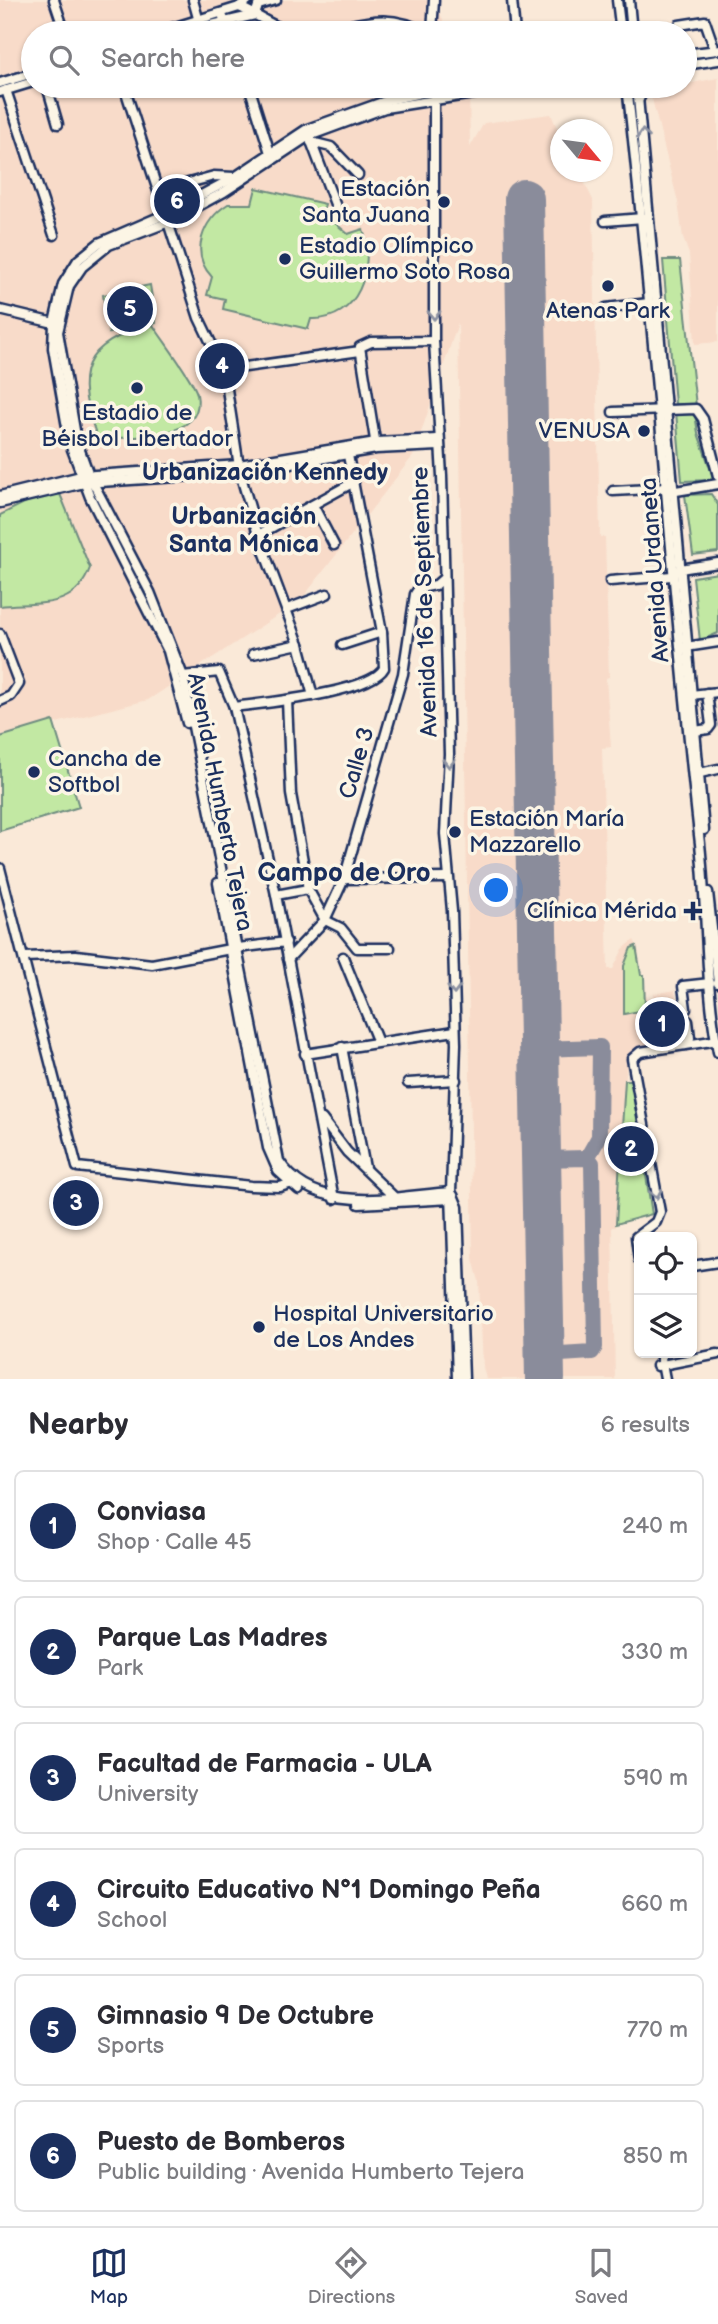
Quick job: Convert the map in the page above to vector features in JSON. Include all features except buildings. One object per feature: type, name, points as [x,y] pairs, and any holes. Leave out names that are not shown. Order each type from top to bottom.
[{"type":"street","points":[[54,0],[61,21]]},
{"type":"street","points":[[193,0],[198,18]]},
{"type":"street","points":[[190,21],[239,6],[248,0]]},
{"type":"street","points":[[255,15],[261,2],[276,0]]},
{"type":"street","points":[[433,21],[434,0]]},
{"type":"street","points":[[512,0],[514,21]]},
{"type":"street","points":[[617,0],[620,21]]},
{"type":"street","points":[[629,0],[631,21]]},
{"type":"street","points":[[239,6],[265,21]]},
{"type":"street","points":[[221,11],[225,20]]},
{"type":"street","points":[[221,21],[255,15]]},
{"type":"street","points":[[697,21],[705,20],[717,50],[697,52]]},
{"type":"street","points":[[363,21],[401,21]]},
{"type":"street","points":[[697,63],[718,60]]},
{"type":"street","points":[[2,89],[21,79]]},
{"type":"street","points":[[2,89],[21,85]]},
{"type":"street","points":[[2,89],[54,235]]},
{"type":"street","points":[[50,98],[58,124]]},
{"type":"street","points":[[128,98],[199,318],[224,370],[239,469],[258,535],[299,643],[313,696]]},
{"type":"street","points":[[252,98],[271,156]]},
{"type":"street","name":"Avenida Humberto Tejera","points":[[400,98],[336,117],[307,129],[271,156],[168,218],[109,245],[82,267],[69,286],[58,332],[77,442],[87,479],[150,592],[183,676],[268,1148],[278,1171],[289,1184],[308,1195],[355,1204],[451,1196]]},
{"type":"street","name":"Avenida Humberto Tejera","points":[[416,98],[385,108],[271,156],[168,218],[115,234],[78,260],[63,284],[54,323],[53,348],[70,444],[175,669],[279,1161],[298,1184],[334,1199],[451,1196]]},
{"type":"street","name":"Avenida 16 de Septiembre","points":[[434,98],[434,341],[449,754],[445,834],[456,1080],[451,1196],[457,1379]]},
{"type":"street","name":"Avenida Urdaneta","points":[[629,98],[643,218],[649,303],[664,410]]},
{"type":"street","name":"Avenida Urdaneta","points":[[639,99],[664,410],[700,773],[718,1052]]},
{"type":"street","points":[[310,139],[331,147],[358,175]]},
{"type":"street","points":[[310,139],[338,212]]},
{"type":"street","points":[[159,191],[214,176],[235,177]]},
{"type":"street","points":[[605,221],[643,218]]},
{"type":"street","points":[[606,308],[649,303]]},
{"type":"street","points":[[0,310],[54,323]]},
{"type":"street","points":[[376,445],[360,351],[363,344],[434,341]]},
{"type":"street","points":[[224,370],[360,351]]},
{"type":"street","points":[[613,412],[685,407],[699,411],[718,476]]},
{"type":"street","points":[[0,496],[87,479],[239,469],[376,445],[439,442]]},
{"type":"street","points":[[234,706],[313,696],[373,680],[380,675],[385,661],[382,632],[347,450]]},
{"type":"street","points":[[0,503],[87,479]]},
{"type":"street","points":[[258,535],[354,482]]},
{"type":"street","points":[[613,491],[718,484]]},
{"type":"street","name":"Avenida Urdaneta","points":[[672,489],[672,576],[714,983]]},
{"type":"street","points":[[313,505],[334,545]]},
{"type":"street","points":[[680,569],[718,563]]},
{"type":"street","points":[[610,581],[672,576]]},
{"type":"street","name":"Calle 3","points":[[288,959],[325,920],[344,879],[403,674],[415,594],[419,588],[436,584],[444,578]]},
{"type":"street","points":[[287,609],[327,594]]},
{"type":"street","points":[[342,645],[382,632]]},
{"type":"street","points":[[0,634],[19,684],[17,691],[0,701]]},
{"type":"street","points":[[686,647],[718,642]]},
{"type":"street","points":[[253,654],[299,643]]},
{"type":"street","points":[[183,676],[219,672],[234,706],[286,942],[334,1199]]},
{"type":"street","points":[[691,695],[718,692]]},
{"type":"street","points":[[695,731],[708,729],[711,725],[707,693]]},
{"type":"street","points":[[287,700],[291,794],[308,889],[325,920],[341,928],[357,948],[390,948]]},
{"type":"street","points":[[700,773],[718,769]]},
{"type":"street","points":[[0,868],[25,957],[76,1167],[251,1186],[280,1188],[289,1184]]},
{"type":"street","points":[[344,879],[448,878]]},
{"type":"street","points":[[276,895],[308,889]]},
{"type":"street","points":[[25,957],[76,955],[152,964],[233,948],[286,942]]},
{"type":"street","points":[[343,957],[377,1040]]},
{"type":"street","points":[[686,1009],[683,986],[714,983]]},
{"type":"street","points":[[685,1045],[690,1038],[688,1021]]},
{"type":"street","points":[[305,1054],[377,1040],[455,1031]]},
{"type":"street","points":[[643,1232],[656,1222],[660,1212],[631,1061],[640,1052],[717,1040]]},
{"type":"street","points":[[342,1047],[365,1168]]},
{"type":"street","points":[[408,1083],[456,1080]]},
{"type":"street","points":[[320,1116],[347,1152],[393,1196]]},
{"type":"street","name":"Avenida 16 de Septiembre","points":[[451,1196],[458,1207],[464,1379]]},
{"type":"street","points":[[697,1265],[718,1262]]},
{"type":"street","points":[[660,1366],[718,1354]]},
{"type":"street","points":[[659,1358],[665,1379]]},
{"type":"street","points":[[659,1379],[660,1366]]},
{"type":"shaded area","points":[[0,0],[435,0],[443,21],[21,21],[21,98],[469,98],[470,147],[484,123],[551,114],[553,119],[550,119],[550,182],[584,182],[593,200],[600,537],[605,537],[609,677],[606,678],[611,747],[602,748],[608,969],[613,969],[623,949],[634,940],[638,948],[641,975],[644,975],[646,994],[643,997],[647,996],[649,1008],[645,1010],[656,1008],[654,994],[675,990],[678,1010],[689,1008],[691,1021],[681,1023],[685,1042],[637,1051],[627,1058],[616,1227],[612,1227],[615,1379],[486,1379],[483,1367],[479,1281],[473,1259],[458,323],[413,456],[301,600],[148,700],[0,737]]},
{"type":"shaded area","points":[[718,78],[718,342],[695,344],[689,254],[683,238],[678,202],[652,98],[697,98],[697,82]]},
{"type":"green space","name":"Estadio Olímpico Guillermo Soto Rosa","points":[[256,188],[325,204],[321,220],[335,223],[348,234],[363,229],[367,260],[360,289],[352,302],[341,311],[328,317],[311,319],[308,329],[223,309],[225,299],[207,295],[212,277],[205,268],[200,248],[206,228],[228,204],[252,204]]},
{"type":"green space","points":[[663,260],[680,260],[696,406],[675,404]]},
{"type":"green space","points":[[150,285],[156,323],[109,333],[103,295]]},
{"type":"green space","points":[[153,325],[195,388],[197,410],[190,421],[178,429],[145,436],[98,439],[86,396],[85,379],[89,364],[97,352],[110,341]]},
{"type":"green space","points":[[676,412],[695,414],[698,433],[714,480],[682,481]]},
{"type":"green space","points":[[60,494],[90,568],[83,582],[75,591],[54,601],[0,606],[0,515],[30,500]]},
{"type":"green space","points":[[711,494],[718,505],[718,552],[693,555],[685,495]]},
{"type":"green space","points":[[718,573],[718,633],[700,641],[693,577]]},
{"type":"green space","name":"Cancha de Softbol","points":[[53,721],[79,807],[0,831],[0,737]]},
{"type":"green space","points":[[636,946],[641,975],[644,975],[645,1010],[624,1014],[624,966],[631,948]]},
{"type":"green space","points":[[625,1080],[631,1080],[652,1214],[616,1224]]},
{"type":"taxiway","points":[[539,1049],[600,1047],[599,1137],[587,1158]]},
{"type":"taxiway","points":[[541,1159],[587,1158],[592,1163],[595,1347],[592,1352],[545,1355]]},
{"type":"runway","points":[[524,199],[545,1379]]},
{"type":"place","name":"Puesto de Bomberos","points":[[177,201]]},
{"type":"place","name":"Estación Santa Juana","points":[[444,202]]},
{"type":"place","name":"Estadio Olímpico Guillermo Soto Rosa","points":[[285,259]]},
{"type":"place","name":"Atenas Park","points":[[608,286]]},
{"type":"place","name":"Gimnasio 9 De Octubre","points":[[130,309]]},
{"type":"place","name":"Circuito Educativo Nº1 Domingo Peña","points":[[222,366]]},
{"type":"place","name":"Estadio de Béisbol Libertador","points":[[137,388]]},
{"type":"place","name":"VENUSA","points":[[644,431]]},
{"type":"place","name":"Cancha de Softbol","points":[[34,772]]},
{"type":"place","name":"Estación María Mazzarello","points":[[455,832]]},
{"type":"place","name":"Clínica Mérida","points":[[693,911]]},
{"type":"place","name":"Conviasa","points":[[662,1024]]},
{"type":"place","name":"Parque Las Madres","points":[[631,1149]]},
{"type":"place","name":"Facultad de Farmacia - ULA","points":[[76,1203]]},
{"type":"place","name":"Hospital Universitario de Los Andes","points":[[259,1327]]},
{"type":"district","name":"Urbanización Kennedy","points":[[265,472]]},
{"type":"district","name":"Urbanización Santa Mónica","points":[[244,530]]},
{"type":"district","name":"Campo de Oro","points":[[344,873]]}]
